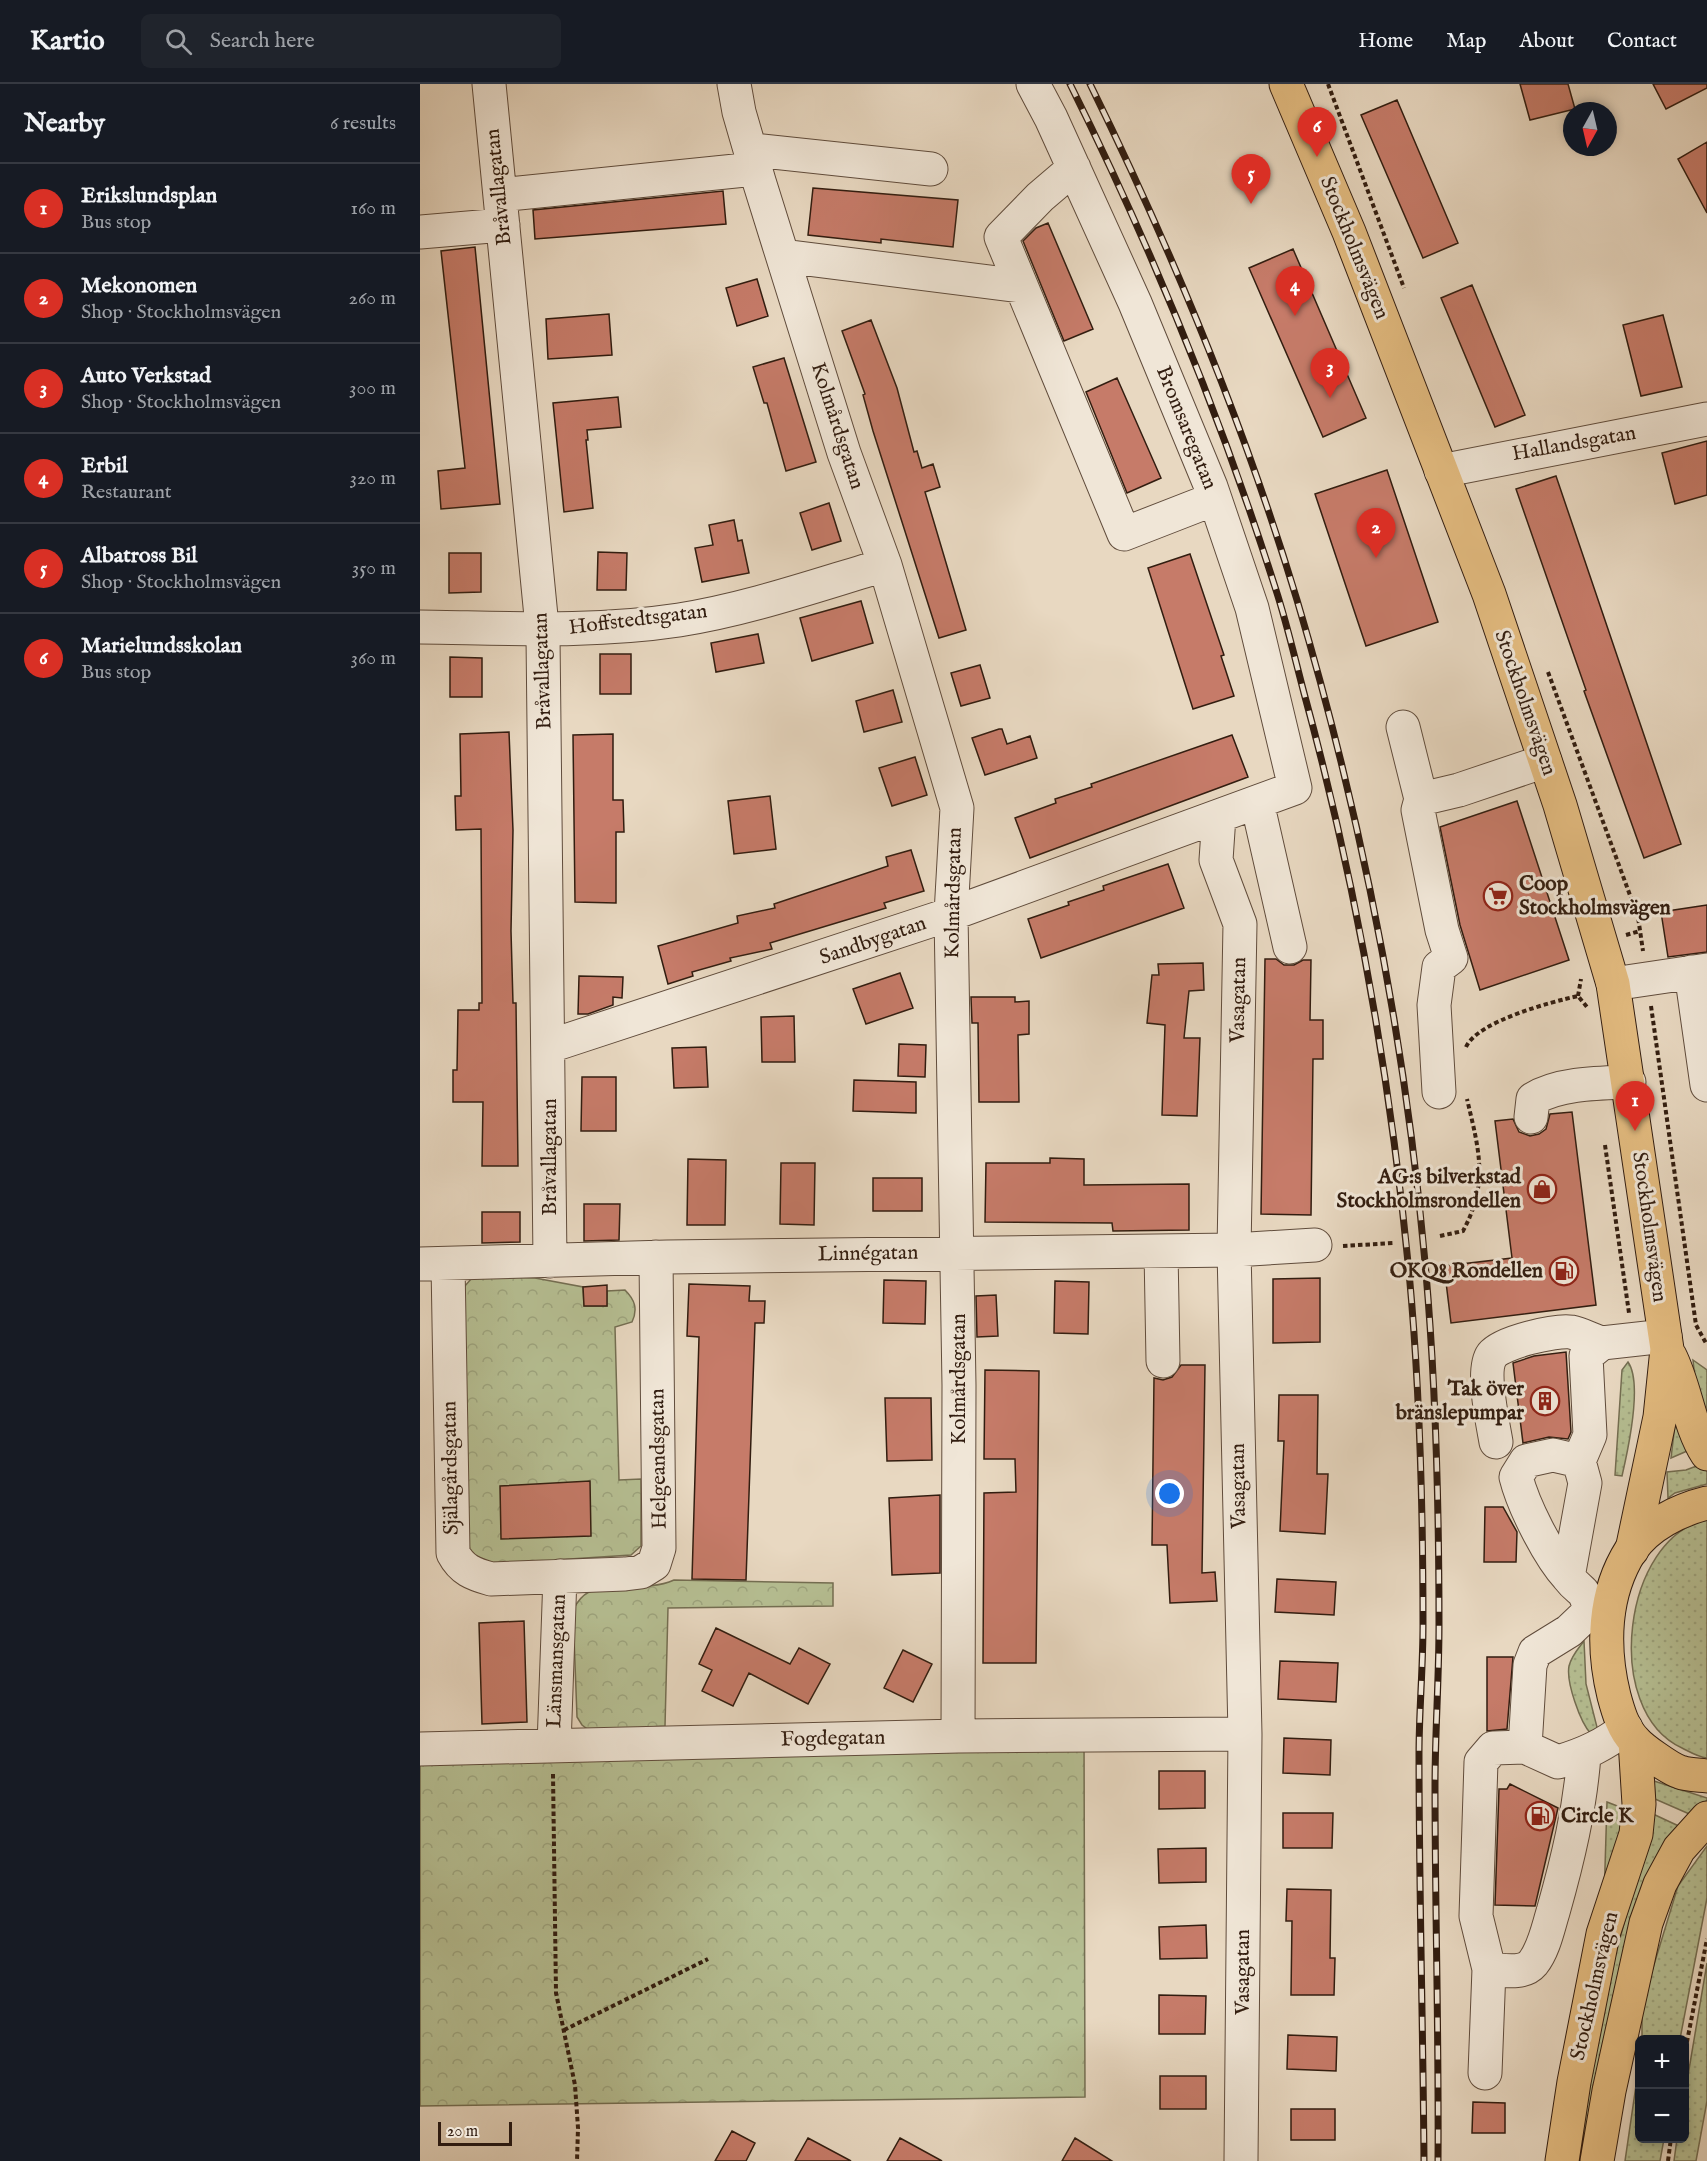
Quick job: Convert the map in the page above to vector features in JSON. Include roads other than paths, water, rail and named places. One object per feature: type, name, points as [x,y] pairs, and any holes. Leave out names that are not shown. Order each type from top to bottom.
[{"type":"main road","name":"Stockholmsvägen","points":[[1289,85],[1349,232],[1489,594],[1545,761],[1613,984],[1666,1343],[1660,1417],[1632,1550],[1599,1612],[1609,1675],[1619,1715],[1630,1734],[1639,1804],[1636,1834],[1603,1934],[1574,2082],[1562,2161]]},
{"type":"main road","name":"Stockholmsvägen","points":[[1666,1343],[1678,1372],[1692,1425],[1707,1454]]},
{"type":"main road","points":[[1632,1550],[1659,1525],[1683,1509],[1707,1503]]},
{"type":"main road","points":[[1630,1734],[1680,1772],[1707,1776]]},
{"type":"main road","name":"Stockholmsvägen","points":[[1597,2161],[1608,2091],[1646,1923],[1660,1884],[1679,1849],[1707,1818]]},
{"type":"street","name":"Bråvallagatan","points":[[489,84],[543,630],[550,1046],[550,1261]]},
{"type":"street","name":"Kolmårdsgatan","points":[[734,84],[753,161],[844,453],[885,565],[957,808],[951,914],[958,1253],[958,1736]]},
{"type":"street","name":"Bromsaregatan","points":[[1033,84],[1135,303],[1214,499],[1252,608],[1295,789]]},
{"type":"street","points":[[420,232],[501,210],[753,161],[762,151],[931,169]]},
{"type":"street","points":[[1074,168],[1040,197],[1001,237],[1124,534],[1214,499]]},
{"type":"street","points":[[783,256],[1021,286]]},
{"type":"street","name":"Hallandsgatan","points":[[1441,471],[1707,419]]},
{"type":"street","name":"Hoffstedtsgatan","points":[[420,627],[543,630],[679,620],[770,599],[885,565]]},
{"type":"street","points":[[1403,727],[1421,799],[1418,810],[1442,930],[1451,958],[1439,968],[1434,1005],[1439,1092]]},
{"type":"street","points":[[1421,799],[1460,790],[1545,761]]},
{"type":"street","name":"Sandbygatan","points":[[550,1046],[951,914],[1295,789]]},
{"type":"street","points":[[1257,802],[1290,947]]},
{"type":"street","name":"Vasagatan","points":[[1219,816],[1216,860],[1240,924],[1234,1250],[1245,1734],[1242,2161]]},
{"type":"street","points":[[1613,984],[1699,971],[1707,1085]]},
{"type":"street","points":[[1530,1117],[1533,1099],[1543,1093],[1596,1083],[1629,1082]]},
{"type":"street","name":"Linnégatan","points":[[434,1264],[656,1257],[1234,1250],[1315,1245]]},
{"type":"street","points":[[1161,1251],[1163,1361]]},
{"type":"street","name":"Helgeandsgatan","points":[[560,1576],[641,1572],[654,1564],[659,1548],[656,1257]]},
{"type":"street","name":"Själagårdsgatan","points":[[434,1264],[453,1553],[460,1566],[472,1574],[491,1579],[560,1576]]},
{"type":"street","points":[[1496,1442],[1490,1406],[1488,1365],[1492,1355],[1510,1342],[1570,1332],[1602,1343],[1666,1343]]},
{"type":"street","points":[[1568,1577],[1585,1483],[1579,1461],[1590,1435],[1586,1356],[1602,1343]]},
{"type":"street","points":[[1525,1747],[1530,1665],[1535,1652],[1599,1612],[1586,1592],[1568,1577],[1522,1502],[1516,1477],[1526,1461],[1553,1455],[1579,1461]]},
{"type":"street","name":"Länsmansgatan","points":[[554,1746],[560,1576]]},
{"type":"street","name":"Fogdegatan","points":[[420,1749],[958,1736],[1245,1734]]},
{"type":"street","points":[[1485,2073],[1490,1969],[1476,1917],[1481,1762],[1493,1749],[1525,1747],[1558,1762],[1584,1755],[1630,1734]]},
{"type":"street","points":[[1490,1969],[1519,1971],[1532,1964],[1543,1944],[1570,1854],[1580,1803],[1584,1755]]},
{"type":"railway","points":[[1070,84],[1129,208],[1183,333],[1255,525],[1284,616],[1323,764],[1369,980],[1401,1199],[1413,1316],[1418,1404],[1423,1581],[1419,1754],[1424,2161]]},
{"type":"railway","points":[[1090,84],[1149,209],[1204,338],[1254,468],[1276,534],[1320,681],[1341,763],[1393,1011],[1406,1094],[1425,1262],[1436,1444],[1439,1626],[1435,1786],[1438,2161]]},
{"type":"place","name":"Marielundsskolan","points":[[1317,157]]},
{"type":"place","name":"Albatross Bil","points":[[1251,204]]},
{"type":"place","name":"Erbil","points":[[1295,316]]},
{"type":"place","name":"Auto Verkstad","points":[[1330,398]]},
{"type":"place","name":"Mekonomen","points":[[1376,558]]},
{"type":"place","name":"Coop Stockholmsvägen","points":[[1498,896]]},
{"type":"place","name":"Erikslundsplan","points":[[1635,1131]]},
{"type":"place","name":"AG:s bilverkstad Stockholmsrondellen","points":[[1542,1189]]},
{"type":"place","name":"OKQ8 Rondellen","points":[[1564,1271]]},
{"type":"place","name":"Tak över bränslepumpar","points":[[1545,1401]]},
{"type":"place","name":"Circle K","points":[[1540,1816]]}]
